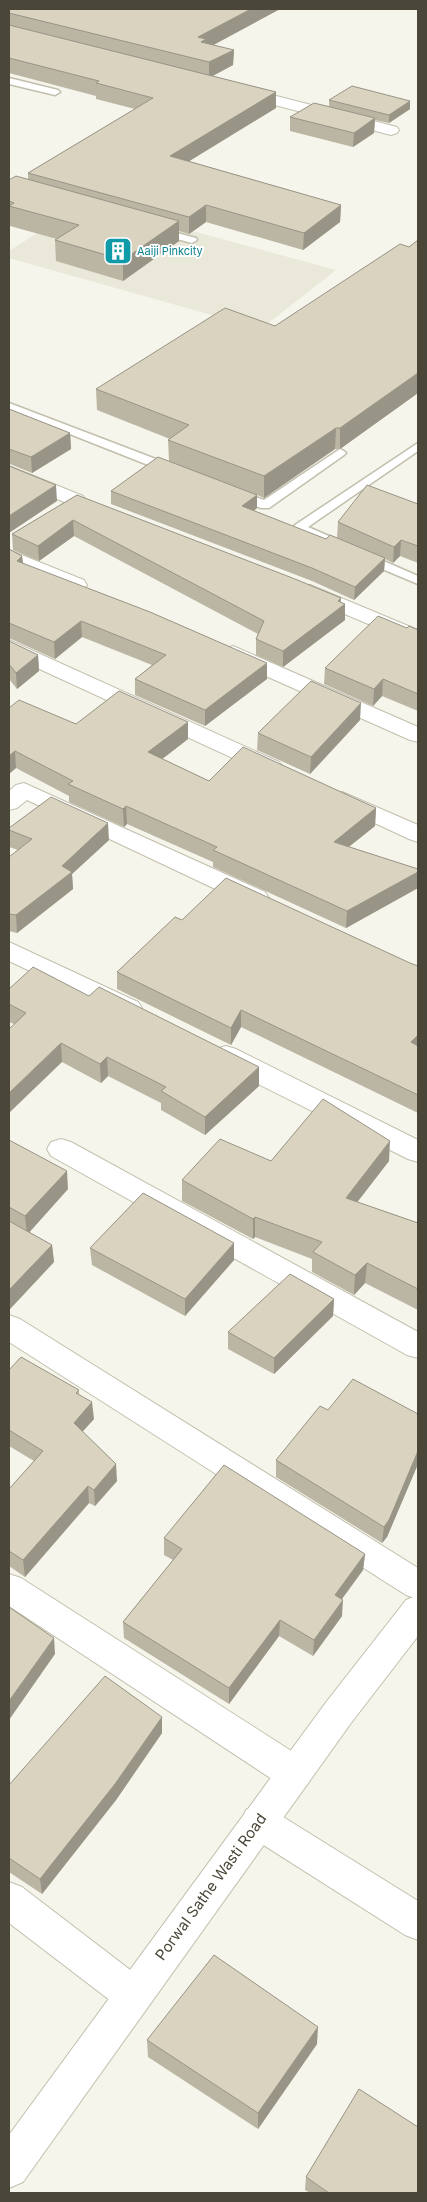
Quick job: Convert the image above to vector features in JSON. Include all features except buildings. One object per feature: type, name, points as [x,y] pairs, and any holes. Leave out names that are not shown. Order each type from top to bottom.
[{"type":"street","points":[[229,89],[391,130]]},
{"type":"street","points":[[9,472],[85,503],[53,514]]},
{"type":"street","points":[[11,546],[99,595]]},
{"type":"street","points":[[294,585],[418,638]]},
{"type":"street","points":[[214,645],[418,735]]},
{"type":"street","points":[[9,647],[294,777]]},
{"type":"street","points":[[320,789],[418,834]]},
{"type":"street","points":[[14,792],[275,906]]},
{"type":"street","points":[[9,951],[147,1017]]},
{"type":"street","points":[[208,1048],[418,1152]]},
{"type":"street","points":[[62,1149],[418,1346]]},
{"type":"street","points":[[9,1328],[418,1585]]},
{"type":"street","points":[[9,1588],[294,1773]]},
{"type":"street","name":"Porwal Sathe Wasti Road","points":[[9,2168],[294,1773],[418,1610]]},
{"type":"street","points":[[259,1822],[418,1922]]},
{"type":"street","points":[[9,1900],[133,1994]]},
{"type":"lane","points":[[9,81],[54,92]]},
{"type":"lane","points":[[146,227],[192,240]]},
{"type":"lane","points":[[9,406],[182,473]]},
{"type":"lane","points":[[418,446],[367,486],[299,528],[418,580]]},
{"type":"lane","points":[[228,491],[264,505],[340,453]]},
{"type":"shaded area","points":[[86,202],[336,270],[261,329],[9,258],[9,251]]},
{"type":"place","name":"Aaiji Pinkcity","points":[[118,251]]}]
